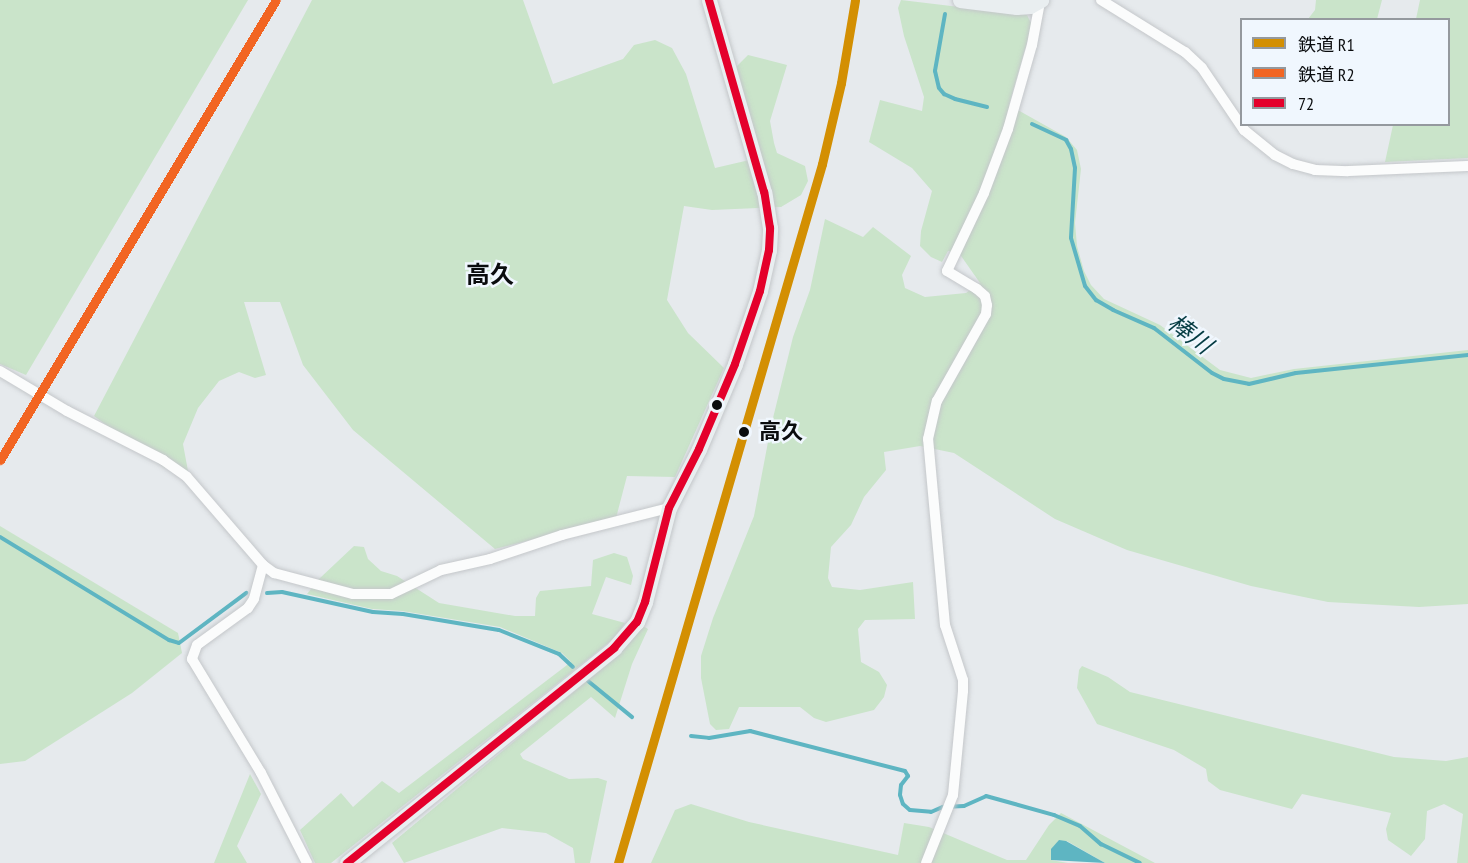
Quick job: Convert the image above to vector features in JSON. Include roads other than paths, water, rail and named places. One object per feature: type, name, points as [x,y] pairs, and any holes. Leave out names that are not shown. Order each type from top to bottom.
[{"type":"main road","points":[[347,863],[628,635],[645,602],[669,508],[699,449],[735,364],[760,291],[769,250],[770,228],[764,192],[709,0]]},
{"type":"main road","points":[[960,0],[1017,7],[1041,1]]},
{"type":"street","points":[[1101,0],[1185,52],[1202,68],[1240,124]]},
{"type":"street","points":[[926,863],[952,799],[963,680],[945,625],[928,451],[929,430],[937,401],[986,315],[985,296],[947,271],[984,193],[1008,129],[1032,45],[1041,1]]},
{"type":"street","points":[[1241,126],[1275,155],[1293,164],[1315,170],[1348,171],[1468,166]]},
{"type":"street","points":[[0,371],[67,411],[171,465],[187,477],[263,565],[287,579],[353,594],[391,594],[441,570],[490,559],[562,535],[669,508]]},
{"type":"street","points":[[263,565],[254,599],[248,608],[197,645],[192,659],[261,773],[307,863]]},
{"type":"water","points":[[1059,840],[1066,841],[1105,863],[1051,860],[1051,849]]},
{"type":"waterway","name":"棒川","points":[[945,14],[935,71],[939,88],[944,94],[955,99],[987,107]]},
{"type":"waterway","name":"棒川","points":[[1032,124],[1066,140],[1071,149],[1075,168],[1071,238],[1085,286],[1096,300],[1154,328],[1212,373],[1224,379],[1249,384],[1296,373],[1468,355]]},
{"type":"waterway","points":[[0,537],[169,640],[179,643],[246,593]]},
{"type":"waterway","points":[[267,593],[282,592],[373,612],[403,614],[499,630],[559,654],[573,667]]},
{"type":"waterway","points":[[588,681],[632,717]]},
{"type":"waterway","points":[[691,736],[709,738],[750,731],[905,771],[908,776],[901,785],[900,795],[903,804],[910,810],[931,812],[943,807],[964,806],[986,796],[1054,815],[1080,826],[1101,844],[1140,863]]},
{"type":"rail line","name":"R2","points":[[0,460],[276,0]]},
{"type":"rail line","name":"R1","points":[[618,863],[822,164],[841,83],[855,0]]},
{"type":"place","name":"高久","points":[[744,432]]},
{"type":"district","name":"高久","points":[[490,275]]}]
